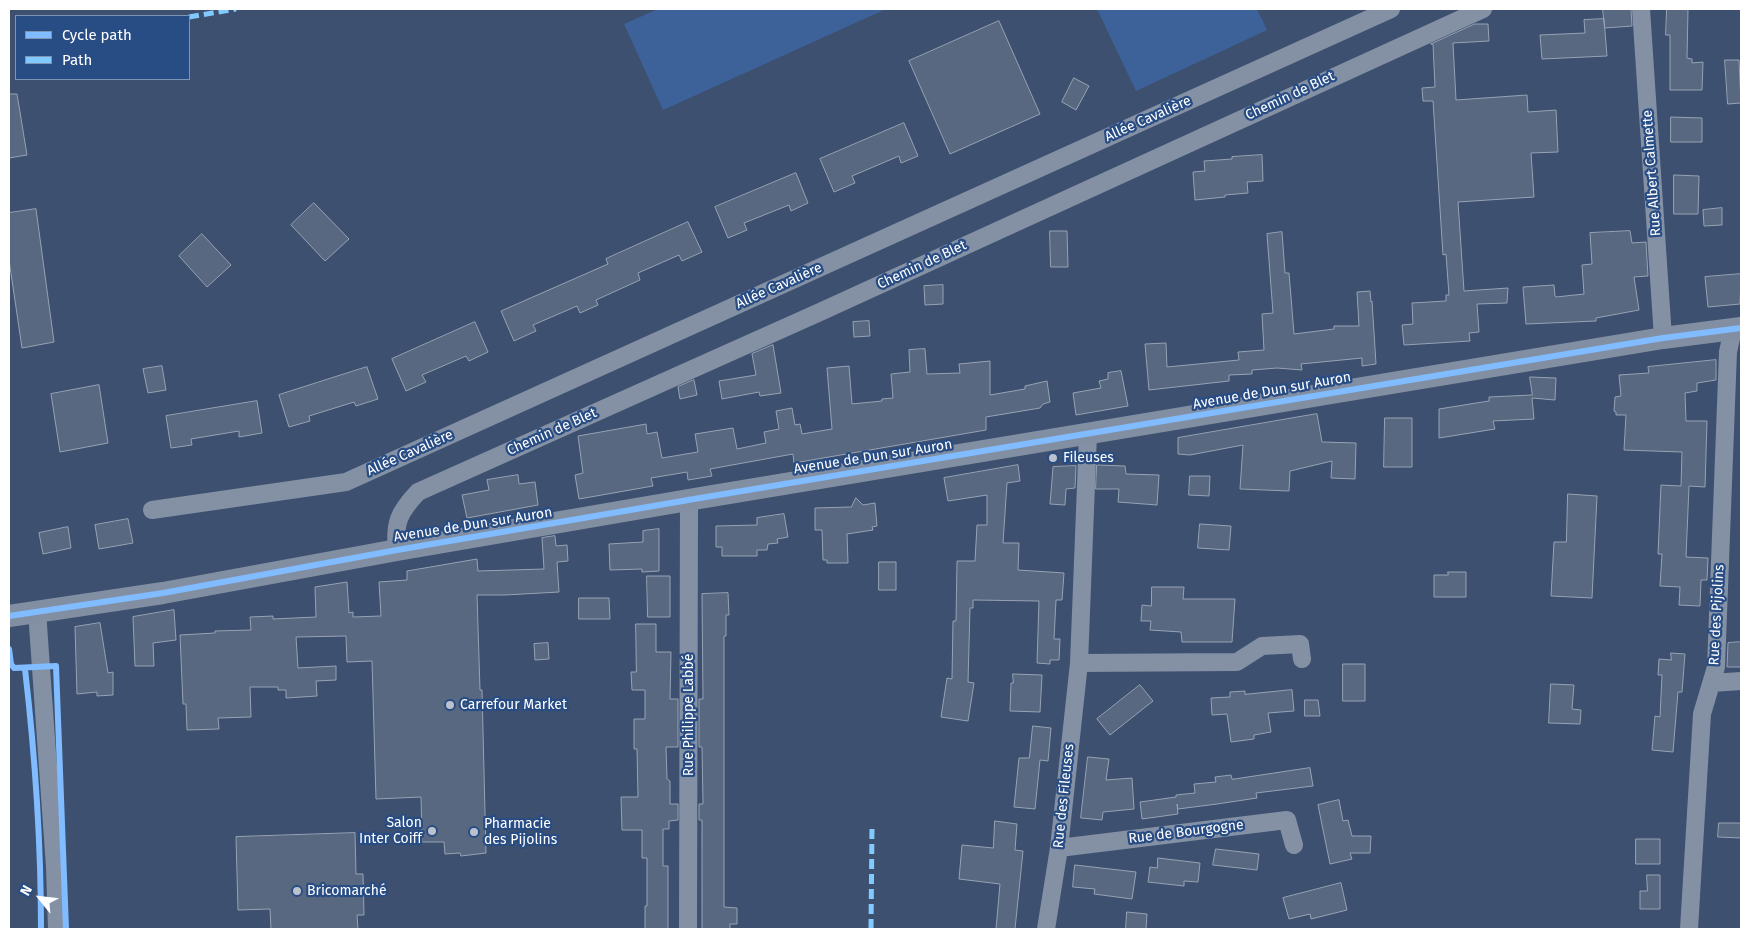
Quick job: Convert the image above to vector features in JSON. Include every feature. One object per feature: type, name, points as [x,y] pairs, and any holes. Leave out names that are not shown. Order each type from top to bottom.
[{"type":"main road","name":"Avenue de Dun sur Auron","points":[[9,616],[162,593],[397,550],[689,500],[1662,338],[1737,328]]},
{"type":"street","name":"Allée Cavalière","points":[[152,510],[346,482],[1391,9]]},
{"type":"street","name":"Chemin de Blet","points":[[397,550],[396,527],[405,506],[418,492],[829,308],[1291,95],[1483,9]]},
{"type":"street","name":"Rue Albert Calmette","points":[[1641,9],[1662,338]]},
{"type":"street","name":"Rue des Pijolins","points":[[1689,929],[1702,714],[1716,666],[1728,352],[1737,328]]},
{"type":"street","name":"Rue des Fileuses","points":[[1046,929],[1059,848],[1079,663],[1088,434]]},
{"type":"street","name":"Rue Philippe Labbé","points":[[688,929],[689,500]]},
{"type":"street","points":[[37,611],[42,660],[55,866],[56,929]]},
{"type":"street","points":[[1079,663],[1237,662],[1262,646],[1300,644],[1302,659]]},
{"type":"street","points":[[1712,683],[1741,681]]},
{"type":"street","name":"Rue de Bourgogne","points":[[1059,848],[1287,820],[1294,845]]},
{"type":"shaded area","points":[[658,9],[886,9],[663,110],[624,24]]},
{"type":"shaded area","points":[[1097,9],[1257,9],[1267,30],[1136,91]]},
{"type":"building","points":[[1603,9],[1631,9],[1632,26],[1605,28]]},
{"type":"building","points":[[1667,9],[1688,9],[1687,58],[1692,59],[1692,63],[1703,62],[1702,90],[1670,90],[1670,35],[1666,35]]},
{"type":"building","points":[[1604,19],[1607,56],[1542,59],[1540,35],[1585,33],[1584,20]]},
{"type":"building","points":[[999,21],[1040,114],[950,154],[909,61]]},
{"type":"building","points":[[1475,24],[1488,24],[1489,41],[1453,43],[1456,100],[1527,95],[1528,112],[1556,110],[1558,152],[1531,153],[1534,197],[1458,202],[1464,291],[1508,288],[1507,303],[1477,304],[1479,332],[1469,333],[1470,341],[1404,345],[1402,325],[1413,324],[1412,303],[1446,301],[1446,295],[1449,295],[1446,254],[1443,255],[1433,101],[1423,101],[1422,88],[1435,87],[1433,44],[1431,44]]},
{"type":"building","points":[[1725,60],[1739,60],[1741,103],[1728,104]]},
{"type":"building","points":[[1074,78],[1089,86],[1076,110],[1062,102]]},
{"type":"building","points":[[9,94],[17,94],[27,155],[9,158]]},
{"type":"building","points":[[1671,117],[1702,118],[1702,142],[1671,142]]},
{"type":"building","points":[[904,123],[918,156],[901,163],[899,156],[852,176],[855,183],[834,192],[820,159]]},
{"type":"building","points":[[1262,155],[1263,181],[1247,182],[1248,193],[1195,200],[1193,172],[1205,171],[1204,161]]},
{"type":"building","points":[[796,173],[808,203],[791,211],[789,205],[744,223],[747,230],[728,238],[715,207]]},
{"type":"building","points":[[1674,175],[1699,176],[1698,214],[1674,214]]},
{"type":"building","points":[[314,203],[349,239],[325,261],[291,225]]},
{"type":"building","points":[[1722,208],[1722,225],[1704,226],[1703,210]]},
{"type":"building","points":[[36,209],[54,342],[22,348],[9,260],[9,213]]},
{"type":"building","points":[[688,222],[702,252],[682,261],[679,255],[638,273],[640,280],[596,300],[598,305],[580,313],[577,306],[533,325],[536,331],[514,341],[501,311],[608,264],[606,259]]},
{"type":"building","points":[[1050,231],[1067,231],[1068,267],[1051,267]]},
{"type":"building","points":[[1630,231],[1632,243],[1646,242],[1648,276],[1634,277],[1639,310],[1596,318],[1596,321],[1526,324],[1523,287],[1554,285],[1556,297],[1584,294],[1582,265],[1592,264],[1590,233]]},
{"type":"building","points":[[1282,232],[1285,273],[1289,273],[1294,334],[1334,329],[1334,326],[1359,326],[1357,292],[1370,291],[1376,364],[1362,366],[1362,358],[1301,364],[1302,370],[1277,368],[1252,370],[1252,374],[1229,375],[1229,381],[1149,390],[1145,344],[1166,343],[1167,367],[1239,360],[1238,352],[1264,350],[1262,314],[1273,313],[1267,234]]},
{"type":"building","points":[[202,234],[231,265],[207,287],[179,256]]},
{"type":"building","points":[[1741,274],[1740,304],[1708,307],[1705,277]]},
{"type":"building","points":[[943,285],[943,304],[925,305],[924,286]]},
{"type":"building","points":[[869,321],[870,336],[854,337],[853,322]]},
{"type":"building","points":[[475,322],[488,352],[469,361],[466,356],[422,375],[426,382],[406,391],[392,359]]},
{"type":"building","points":[[773,345],[781,393],[760,396],[759,392],[722,399],[719,381],[756,375],[752,354]]},
{"type":"building","points":[[925,349],[927,374],[960,373],[959,364],[990,361],[990,395],[1025,389],[1025,386],[1047,381],[1050,402],[1043,404],[1040,408],[986,417],[986,430],[794,463],[793,454],[710,469],[712,476],[688,480],[687,472],[651,478],[653,486],[579,499],[575,475],[583,473],[578,436],[646,424],[647,434],[657,432],[662,458],[698,452],[695,434],[733,428],[737,449],[766,443],[764,432],[779,429],[776,411],[792,408],[795,425],[800,424],[802,434],[832,429],[827,368],[849,366],[852,404],[882,401],[882,399],[893,398],[891,374],[910,372],[909,350]]},
{"type":"building","points":[[1716,360],[1716,380],[1697,383],[1697,391],[1685,393],[1686,421],[1707,421],[1705,487],[1689,486],[1686,557],[1708,558],[1707,580],[1701,580],[1700,606],[1679,605],[1680,587],[1660,586],[1662,554],[1658,554],[1661,485],[1681,486],[1682,452],[1624,450],[1626,415],[1616,415],[1614,411],[1615,397],[1621,396],[1619,375],[1649,373],[1648,367]]},
{"type":"building","points":[[162,366],[166,390],[148,393],[143,369]]},
{"type":"building","points":[[367,367],[378,399],[356,406],[354,402],[309,416],[310,421],[289,427],[279,395]]},
{"type":"building","points":[[1121,371],[1128,406],[1076,415],[1073,393],[1101,388],[1099,381],[1108,379],[1108,373]]},
{"type":"building","points":[[1530,377],[1556,378],[1555,400],[1532,398],[1534,419],[1493,421],[1495,429],[1439,438],[1439,409],[1489,401],[1489,397],[1532,395]]},
{"type":"building","points":[[694,380],[697,395],[680,399],[678,387]]},
{"type":"building","points":[[99,385],[108,443],[60,452],[51,394]]},
{"type":"building","points":[[257,401],[262,433],[239,437],[239,431],[191,439],[192,445],[171,448],[166,416]]},
{"type":"building","points":[[1317,414],[1322,442],[1356,443],[1355,479],[1331,478],[1332,461],[1290,471],[1289,491],[1240,489],[1243,445],[1190,455],[1178,454],[1178,438]]},
{"type":"building","points":[[1385,418],[1412,418],[1412,467],[1384,467]]},
{"type":"building","points":[[1018,465],[1020,481],[1007,483],[1003,543],[1019,543],[1018,570],[1064,573],[1062,600],[1056,600],[1054,639],[1060,639],[1059,660],[1050,660],[1050,664],[1037,663],[1039,601],[973,600],[973,608],[970,608],[968,682],[974,683],[968,721],[941,717],[947,678],[952,679],[953,621],[956,621],[957,561],[975,561],[977,525],[987,525],[987,495],[948,501],[944,478]]},
{"type":"building","points":[[1097,465],[1125,466],[1126,474],[1159,475],[1157,505],[1118,502],[1119,489],[1096,489]]},
{"type":"building","points":[[1076,466],[1075,488],[1066,489],[1065,505],[1050,504],[1053,467]]},
{"type":"building","points":[[518,475],[519,484],[535,482],[538,505],[467,518],[462,495],[489,490],[487,480]]},
{"type":"building","points":[[1190,476],[1210,476],[1209,496],[1189,495]]},
{"type":"building","points":[[1568,494],[1597,496],[1592,598],[1551,596],[1554,542],[1566,542]]},
{"type":"building","points":[[856,498],[863,505],[875,503],[877,526],[872,527],[873,530],[847,534],[848,563],[827,563],[827,560],[823,560],[822,530],[815,530],[815,508],[851,507]]},
{"type":"building","points":[[784,514],[788,537],[777,539],[778,543],[768,544],[767,550],[757,550],[757,556],[722,556],[722,547],[716,547],[716,526],[757,525],[757,518]]},
{"type":"building","points":[[128,519],[133,543],[99,549],[95,525]]},
{"type":"building","points":[[1200,524],[1231,526],[1229,550],[1198,548]]},
{"type":"building","points":[[68,527],[71,548],[43,554],[39,533]]},
{"type":"building","points":[[659,529],[659,571],[642,572],[642,569],[610,570],[609,544],[643,542],[643,531]]},
{"type":"building","points":[[555,536],[556,546],[567,545],[568,561],[557,562],[559,592],[477,595],[480,690],[482,690],[486,853],[461,856],[460,853],[445,854],[444,842],[422,842],[421,797],[376,799],[372,661],[347,662],[346,636],[296,637],[298,668],[336,666],[336,680],[316,681],[317,696],[286,698],[286,690],[278,690],[278,687],[250,687],[251,717],[218,718],[219,729],[187,730],[186,704],[183,704],[180,635],[215,633],[215,631],[251,630],[250,617],[273,616],[273,619],[316,617],[315,587],[347,582],[349,613],[353,612],[353,617],[381,616],[379,582],[407,580],[407,571],[477,559],[478,571],[544,569],[542,538]]},
{"type":"building","points":[[879,562],[896,562],[896,590],[879,590]]},
{"type":"building","points":[[1448,572],[1466,572],[1466,597],[1434,597],[1434,575],[1448,575]]},
{"type":"building","points":[[647,576],[670,576],[670,617],[648,617]]},
{"type":"building","points":[[1152,587],[1184,587],[1183,599],[1235,599],[1232,642],[1182,642],[1181,632],[1150,630],[1151,621],[1141,621],[1142,605],[1151,606]]},
{"type":"building","points":[[728,593],[729,615],[726,615],[726,636],[724,636],[724,907],[737,908],[737,924],[730,924],[730,929],[702,929],[702,820],[699,820],[699,804],[703,804],[702,747],[699,747],[699,699],[703,699],[702,594]]},
{"type":"building","points":[[579,598],[609,598],[610,619],[579,619]]},
{"type":"building","points":[[174,610],[176,640],[153,643],[154,666],[135,666],[133,617]]},
{"type":"building","points":[[100,623],[108,673],[113,672],[113,695],[97,696],[97,692],[77,694],[75,627]]},
{"type":"building","points":[[636,624],[656,624],[656,652],[671,652],[670,699],[678,699],[678,747],[666,747],[667,779],[670,781],[670,804],[678,804],[678,820],[669,821],[669,829],[663,829],[663,866],[668,866],[668,929],[645,929],[647,858],[642,858],[642,830],[622,830],[621,797],[638,797],[637,749],[634,749],[634,719],[645,719],[645,690],[632,690],[631,672],[636,672]]},
{"type":"building","points":[[1741,642],[1741,667],[1727,667],[1728,643]]},
{"type":"building","points":[[548,643],[549,659],[535,660],[534,644]]},
{"type":"building","points":[[1671,653],[1685,654],[1682,692],[1678,692],[1673,752],[1652,750],[1655,716],[1660,717],[1662,675],[1658,675],[1659,659],[1671,660]]},
{"type":"building","points":[[1343,664],[1365,664],[1365,701],[1343,701]]},
{"type":"building","points":[[1013,674],[1042,675],[1040,712],[1010,711]]},
{"type":"building","points":[[1551,684],[1574,685],[1572,709],[1581,710],[1580,724],[1549,723]]},
{"type":"building","points":[[1140,685],[1153,701],[1110,735],[1097,719]]},
{"type":"building","points":[[1292,690],[1294,711],[1268,713],[1271,732],[1254,735],[1254,739],[1231,742],[1227,714],[1212,715],[1211,698],[1230,697],[1230,692],[1245,691],[1245,694]]},
{"type":"building","points":[[1305,700],[1318,700],[1320,716],[1305,716]]},
{"type":"building","points":[[1033,726],[1051,728],[1048,761],[1040,760],[1035,809],[1014,807],[1019,758],[1029,758]]},
{"type":"building","points":[[1088,757],[1109,759],[1106,780],[1132,778],[1134,809],[1103,812],[1102,820],[1081,818]]},
{"type":"building","points":[[1310,768],[1313,786],[1256,793],[1257,798],[1217,804],[1178,809],[1177,804],[1178,814],[1142,819],[1140,802],[1195,793],[1194,784],[1216,782],[1215,777],[1231,775],[1232,779]]},
{"type":"building","points":[[1339,800],[1343,821],[1348,820],[1352,836],[1371,836],[1370,853],[1350,853],[1352,859],[1330,864],[1318,805]]},
{"type":"building","points":[[995,821],[1017,824],[1015,850],[1023,851],[1015,929],[996,929],[1000,884],[959,879],[962,845],[993,848]]},
{"type":"building","points":[[1719,823],[1741,823],[1741,838],[1718,837]]},
{"type":"building","name":"Bricomarché","points":[[355,833],[356,874],[363,874],[364,915],[357,915],[358,929],[271,929],[270,909],[238,910],[236,837]]},
{"type":"building","points":[[1636,839],[1660,839],[1660,864],[1636,864]]},
{"type":"building","points":[[1216,849],[1259,854],[1257,870],[1213,865]]},
{"type":"building","points":[[1158,858],[1200,863],[1198,882],[1184,881],[1184,886],[1148,882],[1150,867],[1157,868]]},
{"type":"building","points":[[1075,865],[1136,872],[1132,899],[1094,894],[1095,889],[1073,887]]},
{"type":"building","points":[[1647,875],[1660,875],[1660,909],[1640,909],[1640,891],[1647,891]]},
{"type":"building","points":[[1341,883],[1347,910],[1311,919],[1310,914],[1289,919],[1283,898]]},
{"type":"building","points":[[1127,912],[1147,914],[1146,929],[1126,929]]},
{"type":"marked path","points":[[190,17],[236,9]]},
{"type":"marked path","points":[[871,929],[872,827]]},
{"type":"cycle path","points":[[9,616],[163,593],[397,550],[700,498],[1663,338],[1741,328]]},
{"type":"cycle path","points":[[9,649],[11,664],[14,668],[56,666],[66,929]]},
{"type":"cycle path","points":[[25,669],[37,799],[41,929]]},
{"type":"place","name":"Fileuses","points":[[1053,458]]},
{"type":"place","name":"Carrefour Market","points":[[450,705]]},
{"type":"place","name":"Salon Inter Coiff","points":[[432,831]]},
{"type":"place","name":"Pharmacie des Pijolins","points":[[474,832]]},
{"type":"place","name":"Bricomarché","points":[[297,891]]}]
